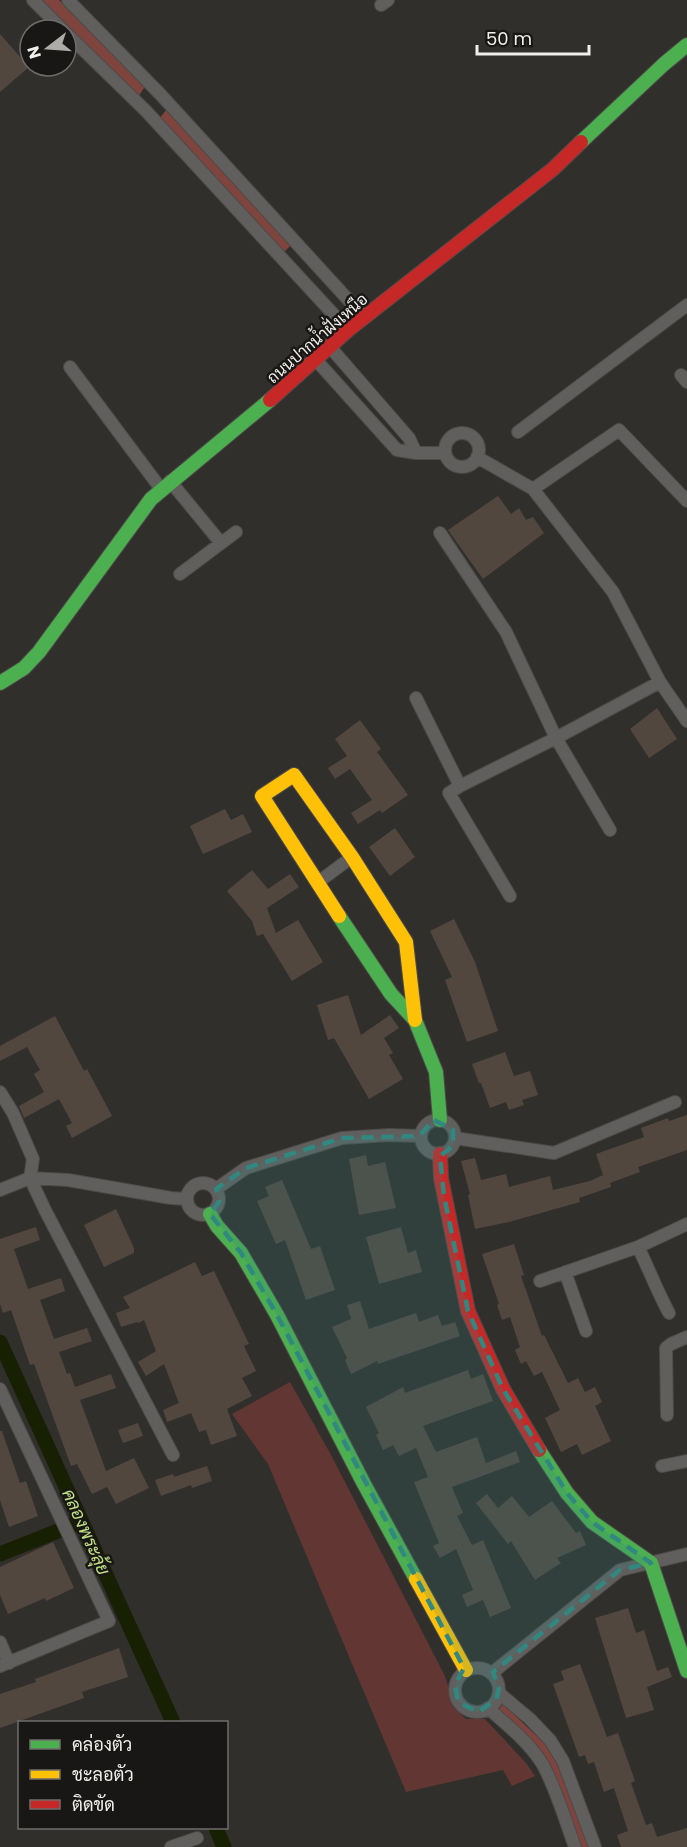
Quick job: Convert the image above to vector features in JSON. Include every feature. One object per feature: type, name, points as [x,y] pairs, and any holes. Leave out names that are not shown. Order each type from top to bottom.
[{"type":"street","points":[[33,0],[52,18]]},
{"type":"street","points":[[68,0],[161,95],[364,317]]},
{"type":"street","points":[[78,44],[146,111],[348,330]]},
{"type":"street","name":"ถนนปากน้ำฝั่งเหนือ","points":[[0,683],[24,668],[39,652],[151,499],[165,485],[280,391],[348,330],[553,169],[687,45]]},
{"type":"street","points":[[146,111],[161,95]]},
{"type":"street","points":[[518,432],[687,305]]},
{"type":"street","points":[[330,347],[409,438],[416,453]]},
{"type":"street","points":[[316,360],[397,450],[416,453],[445,453]]},
{"type":"street","points":[[70,367],[165,485],[221,543]]},
{"type":"street","points":[[533,489],[619,430],[687,501]]},
{"type":"street","points":[[460,434],[466,434],[475,440],[478,451],[477,457],[470,465],[460,467],[450,463],[445,453],[450,438],[460,434]]},
{"type":"street","points":[[477,457],[533,489],[613,592],[660,682],[687,721]]},
{"type":"street","points":[[180,574],[236,532]]},
{"type":"street","points":[[440,533],[506,632],[556,738],[610,830]]},
{"type":"street","points":[[510,896],[449,793],[660,682]]},
{"type":"street","points":[[416,698],[460,786]]},
{"type":"street","points":[[415,1020],[391,994],[262,796],[294,775],[352,857],[406,942],[415,1020],[435,1072],[440,1093],[440,1120]]},
{"type":"street","points":[[317,883],[352,857]]},
{"type":"street","points":[[0,1092],[13,1113],[33,1159],[30,1178],[45,1210],[173,1455]]},
{"type":"street","points":[[455,1138],[554,1154],[675,1102]]},
{"type":"street","points":[[434,1120],[440,1120],[450,1125],[455,1138],[449,1150],[435,1154],[426,1150],[421,1136],[425,1126],[434,1120]]},
{"type":"street","points":[[216,1189],[246,1168],[342,1138],[389,1135],[421,1136]]},
{"type":"street","points":[[440,1154],[443,1187],[468,1311],[503,1389],[528,1434],[567,1493],[592,1522],[651,1563],[687,1671]]},
{"type":"street","points":[[0,1190],[30,1178],[68,1180],[171,1198],[187,1198]]},
{"type":"street","points":[[200,1184],[210,1185],[216,1189],[219,1197],[218,1207],[210,1214],[199,1215],[194,1213],[187,1198],[191,1189],[200,1184]]},
{"type":"street","points":[[210,1214],[217,1226],[241,1253],[277,1315],[364,1484],[466,1670]]},
{"type":"street","points":[[540,1281],[638,1247],[687,1224]]},
{"type":"street","points":[[638,1247],[669,1313]]},
{"type":"street","points":[[565,1272],[586,1330]]},
{"type":"street","points":[[668,1415],[666,1348],[687,1337]]},
{"type":"street","points":[[0,1389],[109,1621],[5,1665],[0,1642]]},
{"type":"street","points":[[662,1466],[687,1461]]},
{"type":"street","points":[[492,1673],[620,1570],[687,1554]]},
{"type":"street","points":[[481,1668],[492,1673],[498,1683],[499,1693],[489,1708],[472,1712],[458,1702],[455,1685],[460,1675],[466,1670],[481,1668]]},
{"type":"street","points":[[499,1693],[530,1719],[550,1740],[563,1761],[595,1847]]},
{"type":"street","points":[[489,1708],[528,1746],[542,1764],[575,1847]]},
{"type":"street","points":[[171,1847],[197,1838]]},
{"type":"highlighted area","points":[[434,1120],[453,1130],[453,1146],[440,1156],[444,1196],[468,1311],[503,1389],[567,1493],[592,1522],[651,1563],[620,1570],[493,1672],[499,1689],[496,1700],[478,1712],[458,1702],[455,1685],[464,1668],[277,1315],[241,1253],[210,1214],[219,1202],[216,1189],[246,1168],[342,1138],[419,1136]]},
{"type":"shaded area","points":[[39,0],[59,0],[77,18],[57,18]]},
{"type":"shaded area","points":[[78,19],[146,85],[138,97],[78,38]]},
{"type":"shaded area","points":[[167,109],[292,244],[283,253],[159,119]]},
{"type":"shaded area","points":[[290,1382],[330,1453],[444,1674],[457,1708],[466,1719],[485,1719],[526,1763],[535,1776],[512,1786],[503,1770],[406,1792],[268,1464],[232,1414]]},
{"type":"shaded area","points":[[503,1704],[546,1745],[559,1768],[589,1847],[580,1847],[557,1784],[497,1711]]},
{"type":"building","points":[[0,34],[18,54],[18,76],[0,92]]},
{"type":"building","points":[[498,496],[511,514],[519,508],[526,520],[533,517],[544,533],[483,579],[448,530]]},
{"type":"building","points":[[657,708],[677,739],[649,758],[630,729]]},
{"type":"building","points":[[360,720],[381,749],[377,752],[408,795],[382,813],[380,810],[358,824],[351,813],[372,800],[350,769],[335,779],[328,768],[347,756],[335,739]]},
{"type":"building","points":[[225,809],[231,820],[243,814],[252,832],[203,854],[190,826]]},
{"type":"building","points":[[395,828],[415,857],[390,876],[369,847]]},
{"type":"building","points":[[252,870],[268,889],[290,874],[299,887],[267,908],[276,933],[298,920],[323,962],[292,981],[263,934],[257,936],[252,921],[227,891]]},
{"type":"building","points":[[454,919],[475,962],[498,1031],[467,1042],[445,980],[452,977],[430,931]]},
{"type":"building","points":[[348,995],[361,1035],[390,1015],[399,1028],[384,1038],[393,1053],[389,1055],[403,1079],[369,1099],[334,1038],[328,1040],[317,1005]]},
{"type":"building","points":[[55,1016],[84,1071],[87,1069],[112,1116],[72,1138],[66,1126],[72,1123],[59,1099],[24,1118],[19,1106],[44,1092],[34,1074],[40,1070],[27,1047],[0,1061],[0,1046]]},
{"type":"building","points":[[505,1052],[514,1076],[530,1071],[538,1095],[522,1100],[524,1105],[509,1110],[506,1102],[490,1108],[472,1064]]},
{"type":"building","points":[[687,1115],[687,1150],[638,1167],[640,1172],[610,1183],[611,1187],[579,1198],[580,1202],[475,1229],[468,1195],[470,1194],[461,1161],[475,1158],[481,1180],[506,1174],[509,1187],[550,1176],[553,1190],[590,1181],[603,1175],[596,1154],[644,1137],[641,1128],[668,1118],[669,1121]]},
{"type":"building","points":[[366,1155],[368,1166],[385,1162],[396,1208],[359,1215],[349,1159]]},
{"type":"building","points":[[282,1180],[311,1249],[320,1246],[335,1290],[306,1300],[285,1240],[276,1244],[257,1201],[269,1196],[265,1187]]},
{"type":"building","points":[[116,1209],[134,1248],[134,1253],[104,1267],[84,1225]]},
{"type":"building","points":[[36,1227],[40,1240],[14,1249],[28,1289],[61,1278],[65,1291],[40,1300],[54,1339],[87,1328],[92,1341],[59,1352],[67,1374],[70,1373],[75,1387],[111,1374],[116,1388],[80,1400],[106,1471],[134,1458],[149,1488],[116,1504],[107,1487],[92,1494],[77,1464],[71,1466],[34,1364],[30,1365],[11,1310],[3,1313],[0,1304],[0,1239]]},
{"type":"building","points":[[401,1227],[408,1253],[416,1250],[422,1272],[379,1284],[366,1237]]},
{"type":"building","points":[[514,1244],[524,1275],[521,1276],[542,1336],[544,1335],[568,1383],[578,1378],[585,1392],[595,1387],[602,1402],[595,1406],[611,1441],[582,1455],[577,1444],[561,1452],[545,1418],[560,1410],[542,1372],[534,1376],[526,1361],[521,1364],[515,1350],[520,1347],[510,1317],[502,1320],[497,1305],[499,1304],[482,1254]]},
{"type":"building","points":[[195,1262],[202,1276],[214,1271],[249,1344],[244,1346],[256,1371],[242,1378],[252,1396],[227,1409],[237,1436],[211,1445],[206,1430],[199,1432],[191,1413],[167,1422],[163,1410],[179,1403],[164,1364],[146,1376],[138,1362],[156,1351],[144,1320],[121,1327],[116,1313],[130,1308],[123,1297]]},
{"type":"building","points":[[360,1301],[369,1329],[416,1313],[419,1322],[438,1315],[442,1326],[455,1322],[460,1336],[378,1364],[377,1361],[351,1374],[345,1360],[347,1358],[332,1327],[351,1319],[347,1305]]},
{"type":"building","points":[[468,1370],[471,1379],[483,1374],[493,1401],[423,1426],[436,1452],[477,1437],[486,1463],[516,1451],[520,1462],[452,1487],[463,1513],[457,1516],[472,1545],[483,1540],[511,1608],[490,1617],[483,1600],[467,1607],[462,1595],[473,1590],[456,1549],[440,1558],[433,1546],[439,1543],[414,1482],[428,1477],[416,1448],[399,1456],[393,1445],[383,1450],[376,1435],[379,1433],[366,1407],[403,1387],[405,1393]]},
{"type":"building","points":[[138,1423],[143,1436],[123,1443],[118,1430]]},
{"type":"building","points":[[0,1431],[2,1431],[20,1483],[26,1481],[38,1516],[9,1527],[0,1500]]},
{"type":"building","points":[[207,1466],[212,1481],[192,1488],[191,1485],[161,1496],[155,1480],[173,1474],[174,1477]]},
{"type":"building","points":[[487,1494],[498,1508],[512,1496],[529,1517],[552,1501],[576,1533],[580,1531],[586,1545],[557,1558],[561,1563],[535,1580],[511,1541],[508,1544],[476,1503]]},
{"type":"building","points":[[53,1542],[74,1588],[46,1601],[45,1598],[8,1614],[0,1595],[0,1567]]},
{"type":"building","points":[[628,1608],[636,1633],[644,1630],[657,1671],[668,1667],[672,1677],[647,1687],[654,1710],[626,1718],[595,1618]]},
{"type":"building","points":[[119,1648],[128,1677],[82,1692],[84,1698],[0,1728],[0,1694],[36,1682],[35,1679]]},
{"type":"building","points":[[580,1664],[607,1737],[618,1733],[635,1781],[631,1783],[646,1825],[652,1823],[657,1837],[687,1828],[687,1847],[621,1847],[617,1835],[628,1831],[614,1788],[604,1792],[594,1762],[588,1764],[585,1755],[579,1757],[553,1684],[564,1680],[561,1671]]},
{"type":"waterway","name":"คลองพระลุ้ย","points":[[0,1342],[173,1721]]},
{"type":"waterway","points":[[0,1554],[78,1523]]},
{"type":"waterway","name":"คลองพระลุ้ย","points":[[216,1829],[224,1847]]},
{"type":"traffic: fast","points":[[581,142],[687,45]]},
{"type":"traffic: fast","points":[[0,683],[24,668],[39,652],[151,499],[270,400]]},
{"type":"traffic: fast","points":[[339,916],[391,994],[415,1020],[436,1072],[440,1120]]},
{"type":"traffic: fast","points":[[210,1214],[217,1226],[241,1253],[277,1315],[416,1579]]},
{"type":"traffic: fast","points":[[539,1450],[567,1493],[592,1522],[651,1563],[687,1671]]},
{"type":"traffic: slow","points":[[339,916],[262,796],[294,775],[352,857],[406,942],[415,1020]]},
{"type":"traffic: slow","points":[[416,1579],[466,1670]]},
{"type":"traffic: jam","points":[[270,400],[348,330],[553,169],[581,142]]},
{"type":"traffic: jam","points":[[440,1154],[441,1178],[468,1311],[503,1389],[539,1450]]}]
